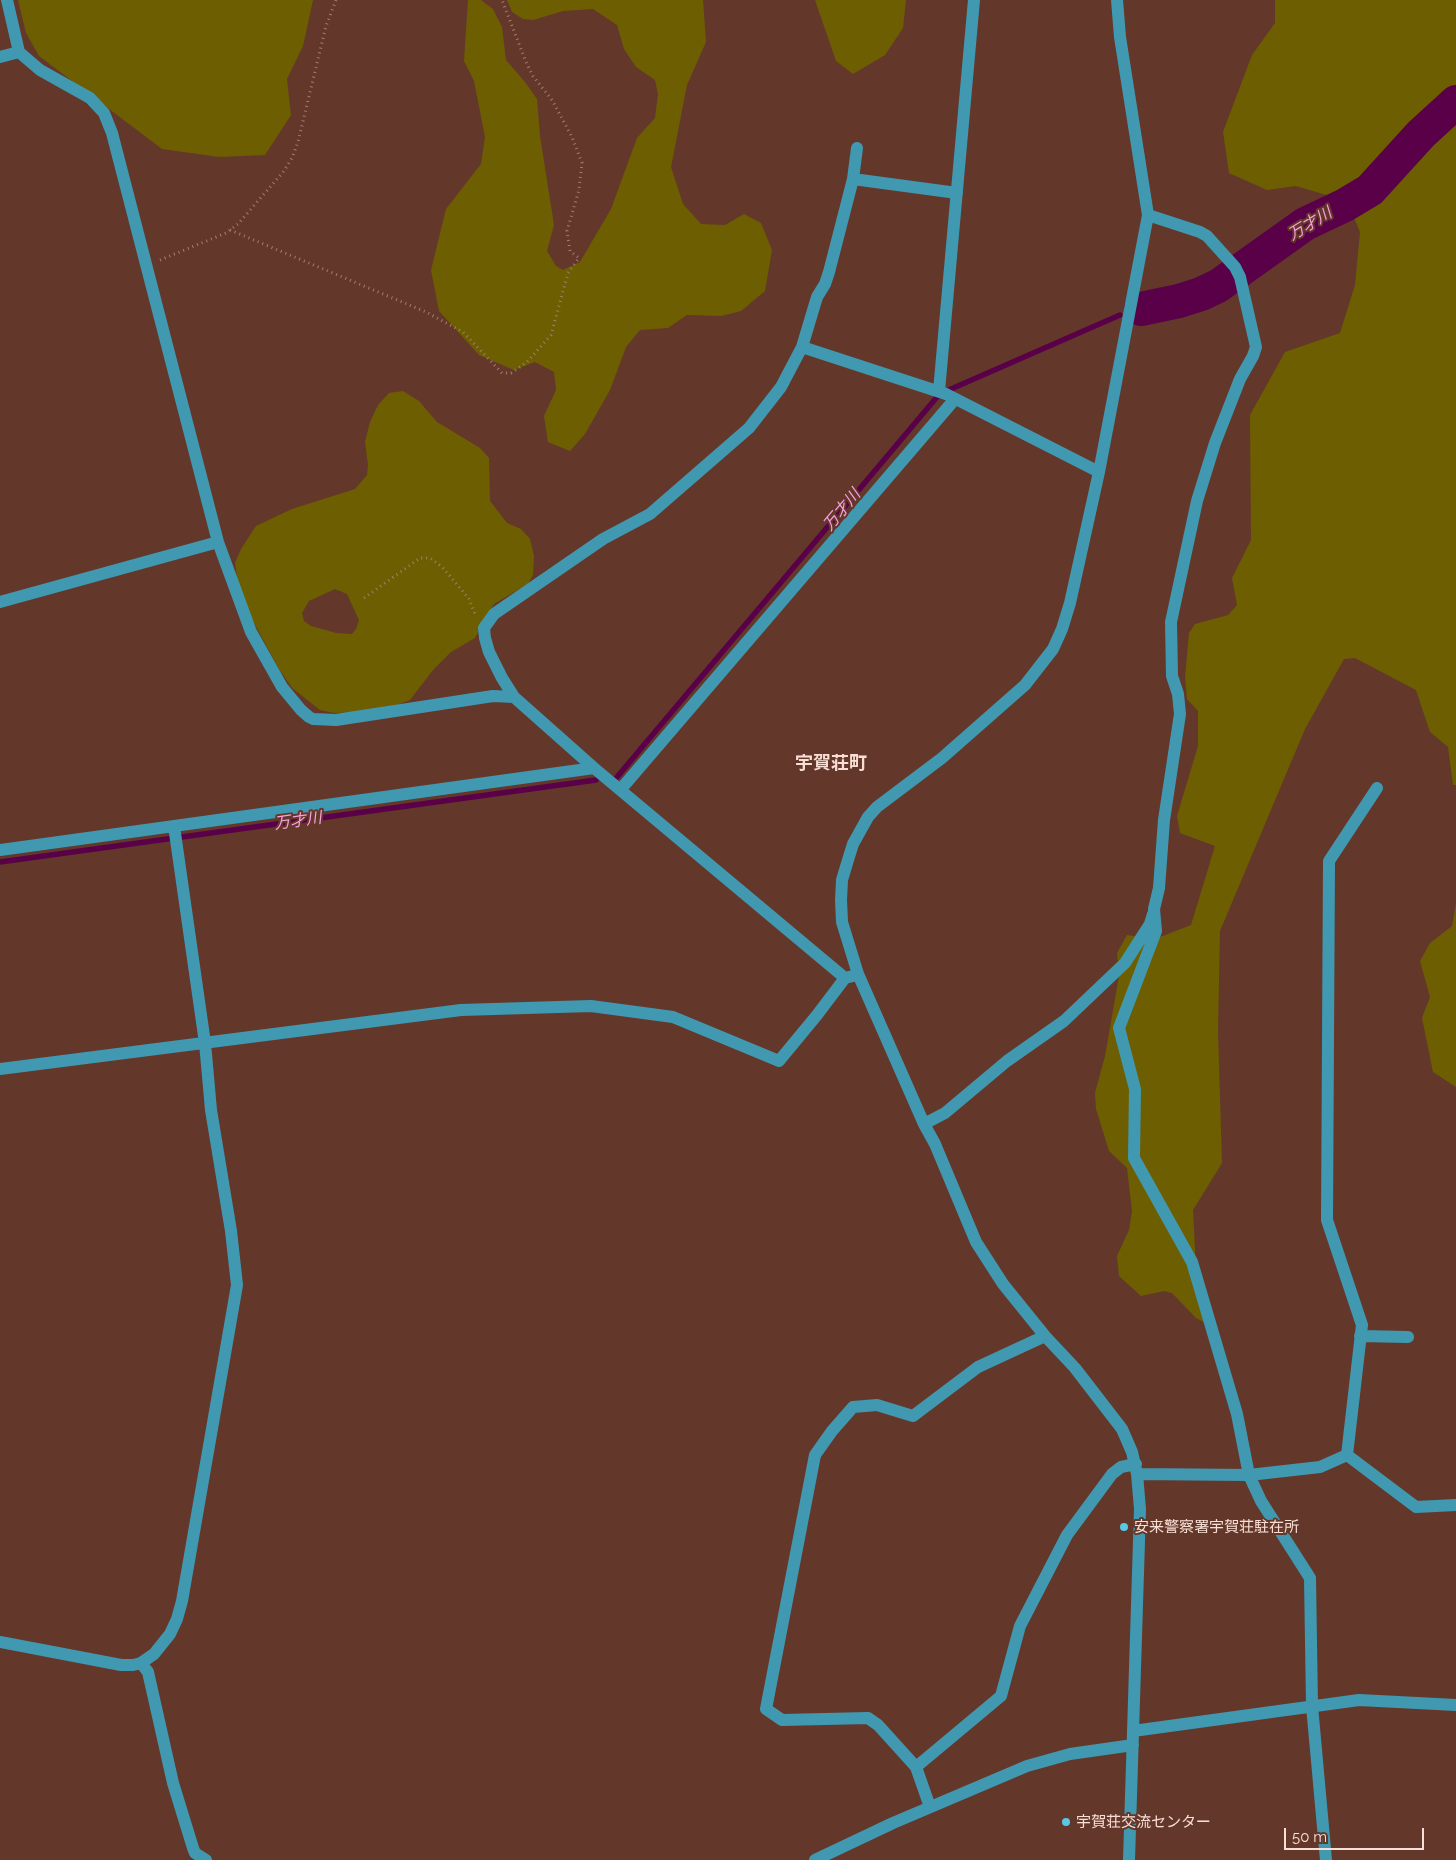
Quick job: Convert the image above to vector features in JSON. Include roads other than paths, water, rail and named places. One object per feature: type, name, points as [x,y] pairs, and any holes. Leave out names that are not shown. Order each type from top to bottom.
[{"type":"street","points":[[7,0],[19,52],[40,70],[90,98],[104,113],[112,133],[218,542],[250,632],[282,687],[301,710],[309,717],[318,720],[336,720],[493,696],[514,697]]},
{"type":"street","points":[[621,789],[943,393],[956,193],[974,0]]},
{"type":"street","points":[[1117,0],[1120,37],[1148,215],[1099,472],[1070,603],[1062,628],[1052,649],[1025,684],[942,758],[877,807],[860,829],[853,844],[842,880],[841,900],[842,922],[858,974],[924,1124],[935,1144],[976,1242],[1003,1284],[1045,1336],[1075,1368],[1122,1429],[1136,1469],[1140,1509],[1129,1860]]},
{"type":"street","points":[[0,56],[19,52]]},
{"type":"street","points":[[844,978],[594,768],[514,697],[489,652],[484,628],[494,614],[572,560],[603,539],[650,514],[749,428],[781,387],[802,347],[817,297],[825,284],[829,272],[853,179],[857,148]]},
{"type":"street","points":[[853,179],[956,193]]},
{"type":"street","points":[[924,1124],[945,1113],[1007,1061],[1064,1021],[1125,963],[1150,924],[1160,888],[1164,820],[1180,714],[1178,694],[1172,676],[1172,622],[1197,500],[1215,443],[1236,388],[1256,347],[1238,272],[1207,236],[1148,215]]},
{"type":"street","points":[[802,347],[943,393],[1099,472]]},
{"type":"street","points":[[0,602],[218,542]]},
{"type":"street","points":[[0,850],[175,835],[594,768]]},
{"type":"street","points":[[1346,1455],[1362,1325],[1327,1220],[1330,861],[1377,788]]},
{"type":"street","points":[[0,1642],[121,1665],[133,1665],[141,1663],[154,1654],[170,1634],[178,1619],[237,1285],[175,835]]},
{"type":"street","points":[[1154,909],[1156,932],[1119,1028],[1136,1089],[1134,1158],[1192,1262],[1238,1414],[1249,1475],[1261,1501],[1310,1578],[1312,1706],[1326,1860]]},
{"type":"street","points":[[0,1069],[461,1010],[591,1006],[673,1018],[779,1061],[817,1015],[844,978],[858,974]]},
{"type":"street","points":[[930,1807],[916,1767],[878,1725],[868,1718],[782,1720],[766,1709],[815,1455],[832,1431],[853,1407],[877,1405],[913,1416],[978,1367],[1045,1336]]},
{"type":"street","points":[[1360,1336],[1408,1337]]},
{"type":"street","points":[[916,1767],[1001,1696],[1020,1626],[1067,1535],[1112,1474],[1122,1467],[1249,1475],[1320,1467],[1346,1455]]},
{"type":"street","points":[[1346,1455],[1416,1507],[1456,1505]]},
{"type":"street","points":[[141,1663],[148,1672],[173,1782],[193,1848],[195,1853],[206,1860]]},
{"type":"street","points":[[1134,1731],[1359,1700],[1456,1705]]},
{"type":"street","points":[[815,1860],[930,1807],[1026,1766],[1070,1754],[1132,1745]]},
{"type":"waterway","name":"万才川","points":[[1141,309],[1179,301],[1218,286],[1305,224],[1345,205],[1370,190],[1421,134],[1456,102]]},
{"type":"waterway","name":"万才川","points":[[617,777],[937,397],[951,389],[1120,315]]},
{"type":"waterway","name":"万才川","points":[[0,862],[596,780]]},
{"type":"place","name":"安来警察署宇賀荘駐在所","points":[[1124,1527]]},
{"type":"place","name":"宇賀荘交流センター","points":[[1066,1822]]},
{"type":"district","name":"宇賀荘町","points":[[831,764]]}]
